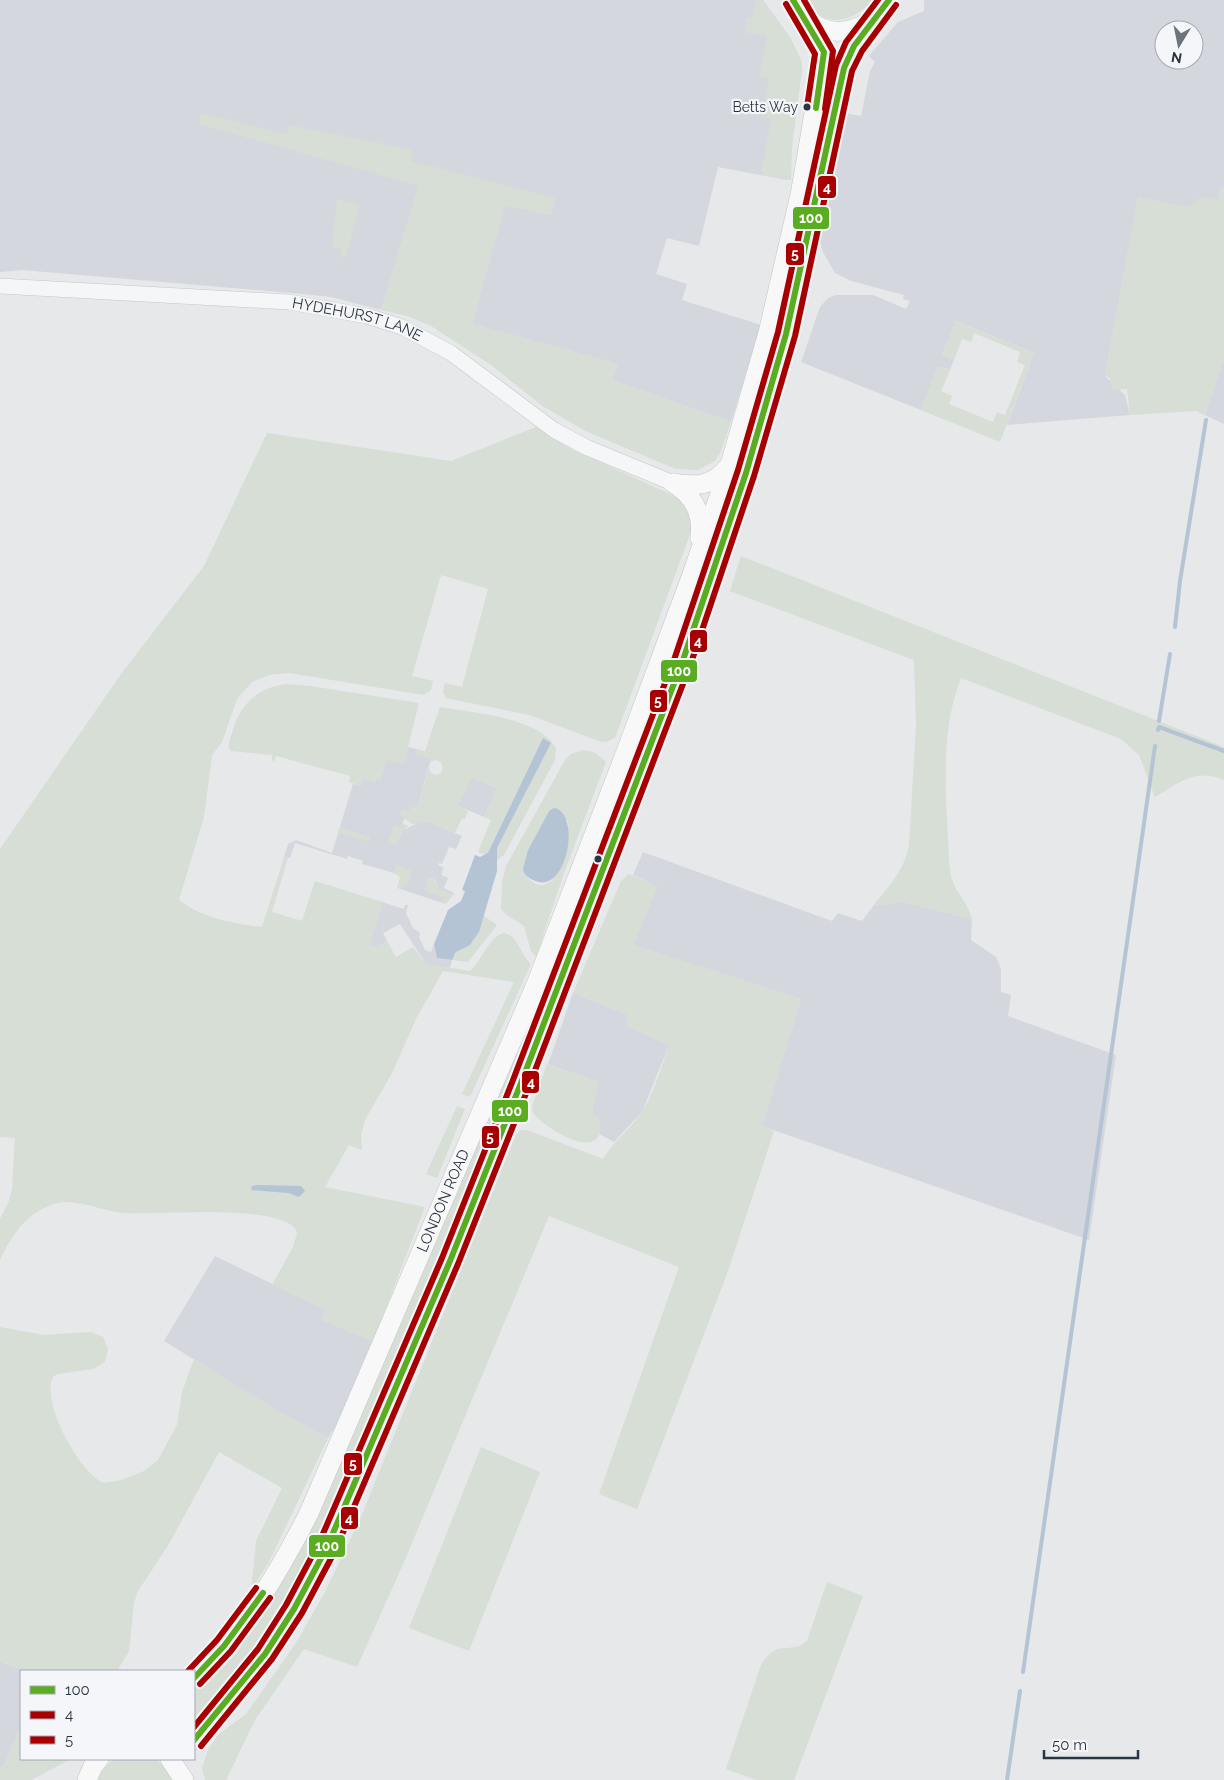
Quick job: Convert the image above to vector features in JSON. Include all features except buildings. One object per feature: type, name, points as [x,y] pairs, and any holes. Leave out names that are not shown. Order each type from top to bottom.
[{"type":"main road","points":[[795,3],[817,26],[840,32],[860,26],[886,5]]},
{"type":"main road","name":"LONDON ROAD","points":[[195,1677],[244,1622],[284,1559],[309,1513],[537,982],[690,580],[730,465],[764,348],[789,247],[823,69],[823,48],[795,3]]},
{"type":"main road","name":"LONDON ROAD","points":[[195,1739],[264,1654],[309,1582],[339,1520],[450,1261],[586,916],[683,660],[746,473],[786,334],[844,68],[854,46],[886,5]]},
{"type":"main road","points":[[673,483],[690,486],[706,484],[730,465]]},
{"type":"main road","points":[[673,483],[691,497],[700,518],[700,538],[690,580]]},
{"type":"main road","points":[[171,1760],[185,1780]]},
{"type":"main road","points":[[185,1780],[186,1760]]},
{"type":"street","name":"HYDEHURST LANE","points":[[0,286],[289,302],[367,316],[402,327],[451,352],[554,430],[588,448],[673,483]]},
{"type":"shaded area","points":[[0,0],[763,0],[791,39],[801,60],[802,70],[787,180],[718,167],[699,246],[667,238],[656,274],[687,284],[682,300],[761,325],[731,422],[612,380],[618,364],[472,324],[505,205],[552,215],[510,187],[425,165],[381,310],[331,297],[303,294],[22,270],[0,272]]},
{"type":"shaded area","points":[[756,0],[763,0],[791,39],[802,64],[792,148],[791,180],[761,175],[771,119],[762,117],[769,78],[759,76],[767,36],[744,32],[747,17],[752,18]]},
{"type":"shaded area","points":[[805,0],[873,0],[856,14],[838,20],[821,16]]},
{"type":"shaded area","points":[[924,0],[1224,0],[1224,187],[1221,187],[1218,200],[1187,207],[1138,198],[1105,376],[1125,395],[1130,415],[1007,425],[1034,353],[956,321],[942,355],[954,360],[950,370],[938,366],[921,410],[801,362],[820,307],[828,298],[836,295],[873,295],[906,309],[910,301],[903,299],[904,295],[851,281],[835,273],[823,252],[813,216],[834,111],[861,116],[870,71],[875,62],[869,56],[898,22],[924,11]]},
{"type":"shaded area","points":[[201,113],[287,134],[289,125],[413,150],[411,161],[555,198],[552,215],[505,206],[472,324],[618,364],[612,380],[731,422],[721,451],[715,461],[698,470],[676,469],[585,431],[541,405],[491,365],[431,326],[407,316],[381,310],[418,186],[199,124]]},
{"type":"shaded area","points":[[1221,187],[1224,187],[1224,357],[1205,415],[1196,411],[1130,415],[1127,389],[1112,390],[1110,378],[1105,376],[1138,197],[1187,207],[1201,197],[1218,200]]},
{"type":"shaded area","points":[[337,199],[360,205],[346,257],[340,257],[341,248],[332,247]]},
{"type":"shaded area","points":[[955,321],[1034,353],[1000,442],[921,410],[938,366],[950,370],[941,391],[952,396],[949,404],[993,422],[997,412],[1005,415],[1025,365],[1017,362],[1020,352],[974,333],[971,342],[962,339],[954,360],[942,356]]},
{"type":"shaded area","points":[[1224,357],[1224,424],[1205,415]]},
{"type":"shaded area","points":[[536,427],[573,450],[677,497],[689,508],[692,529],[615,738],[606,742],[599,741],[529,715],[446,698],[443,691],[445,683],[462,687],[488,589],[441,575],[412,676],[433,681],[431,690],[424,695],[289,673],[269,675],[252,682],[237,699],[222,742],[212,755],[204,817],[179,900],[208,916],[229,922],[262,927],[284,857],[288,858],[272,912],[302,921],[315,881],[382,902],[370,945],[377,947],[387,941],[396,957],[413,947],[426,964],[470,971],[494,939],[504,933],[513,938],[531,964],[470,1097],[462,1094],[514,982],[443,971],[416,1019],[392,1073],[365,1120],[361,1135],[362,1150],[349,1145],[325,1187],[425,1207],[373,1341],[322,1320],[326,1310],[272,1285],[293,1247],[297,1233],[289,1223],[271,1217],[218,1212],[122,1213],[79,1203],[62,1202],[44,1208],[28,1219],[15,1234],[0,1260],[0,1219],[9,1201],[12,1189],[15,1138],[0,1137],[0,849],[121,674],[204,566],[267,433],[451,461]]},
{"type":"shaded area","points":[[721,511],[708,569],[440,1269],[318,1545],[266,1639],[195,1728],[195,1687],[289,1564]]},
{"type":"shaded area","points":[[741,556],[1224,747],[1224,780],[1204,775],[1196,776],[1180,782],[1155,797],[1139,755],[1121,739],[961,678],[949,723],[947,746],[949,862],[952,880],[966,904],[972,919],[904,902],[873,906],[899,871],[909,846],[916,724],[914,660],[730,591]]},
{"type":"shaded area","points":[[286,684],[419,703],[404,763],[387,760],[381,780],[376,779],[375,783],[363,779],[361,786],[349,782],[350,776],[276,756],[274,762],[272,755],[231,751],[229,745],[230,738],[239,714],[245,706],[266,689]]},
{"type":"shaded area","points":[[440,707],[487,714],[521,723],[535,729],[556,748],[555,760],[504,855],[497,860],[478,852],[491,820],[484,817],[497,788],[471,777],[458,806],[468,811],[465,819],[462,818],[455,833],[429,822],[412,824],[400,815],[402,809],[409,811],[411,806],[417,808],[429,768],[431,773],[436,775],[441,773],[443,768],[441,762],[435,760],[429,763],[430,759],[415,755],[417,749],[425,751]]},
{"type":"shaded area","points":[[408,747],[417,749],[416,755],[430,759],[430,763],[417,808],[409,811],[401,828],[394,826],[396,845],[402,831],[419,822],[429,822],[462,836],[456,849],[449,847],[442,864],[439,863],[438,865],[444,868],[441,875],[448,878],[444,888],[454,893],[453,895],[440,890],[434,879],[429,878],[425,890],[445,897],[443,903],[400,889],[404,885],[397,865],[394,873],[362,864],[363,861],[348,856],[347,859],[295,843],[290,858],[284,857],[288,844],[296,840],[332,853],[353,784],[361,786],[363,779],[375,782],[387,760],[404,763]]},
{"type":"shaded area","points":[[582,750],[594,752],[606,762],[563,876],[536,957],[531,951],[524,926],[501,909],[502,882],[506,866],[565,760],[571,754]],"holes":[[[549,811],[568,821],[567,843],[559,870],[553,879],[545,885],[535,883],[524,874],[528,850]]]},
{"type":"shaded area","points":[[471,777],[497,788],[484,817],[458,806]]},
{"type":"shaded area","points":[[402,823],[408,826],[400,834],[396,845],[387,843],[394,826],[401,828]]},
{"type":"shaded area","points":[[340,827],[370,837],[369,842],[338,833]]},
{"type":"shaded area","points":[[643,852],[832,921],[838,913],[862,921],[873,906],[904,902],[972,919],[971,940],[996,957],[1001,969],[1001,992],[1011,995],[1008,1016],[1116,1055],[1089,1240],[762,1126],[801,999],[633,945],[657,886],[633,875]]},
{"type":"shaded area","points":[[396,865],[412,870],[407,886],[404,885],[400,889],[397,888],[400,877],[394,873]]},
{"type":"shaded area","points":[[629,874],[658,886],[634,945],[801,999],[762,1126],[774,1131],[727,1274],[637,1509],[599,1494],[679,1267],[549,1216],[404,1562],[357,1667],[304,1649],[255,1720],[226,1780],[205,1780],[202,1768],[208,1750],[218,1735],[246,1714],[296,1643],[325,1592],[361,1517],[516,1134],[521,1130],[527,1130],[603,1159],[611,1147],[638,1117],[648,1101],[669,1045],[625,1026],[629,1015],[573,993],[621,881]]},
{"type":"shaded area","points":[[428,878],[433,879],[440,890],[453,895],[446,904],[443,903],[444,897],[425,891]]},
{"type":"shaded area","points":[[382,902],[404,909],[405,905],[408,905],[406,913],[413,928],[420,933],[419,937],[425,950],[431,952],[434,944],[437,958],[452,960],[450,968],[426,964],[400,924],[383,933],[387,941],[377,947],[370,945]]},
{"type":"shaded area","points":[[484,916],[497,925],[468,962],[452,960],[458,950],[473,942]]},
{"type":"shaded area","points":[[573,993],[629,1015],[626,1026],[669,1045],[642,1112],[614,1142],[599,1134],[600,1122],[592,1113],[598,1082],[548,1064]]},
{"type":"shaded area","points":[[547,1064],[599,1082],[592,1113],[598,1116],[600,1127],[599,1135],[594,1141],[586,1143],[566,1137],[546,1125],[533,1113],[532,1107]]},
{"type":"shaded area","points":[[457,1106],[465,1109],[437,1178],[426,1174]]},
{"type":"shaded area","points":[[215,1256],[326,1310],[322,1320],[373,1341],[339,1421],[328,1438],[281,1413],[164,1341]]},
{"type":"shaded area","points":[[0,1327],[44,1335],[91,1332],[103,1337],[108,1349],[105,1362],[93,1369],[57,1374],[53,1377],[50,1388],[57,1418],[73,1451],[94,1477],[104,1483],[122,1480],[144,1471],[158,1460],[177,1425],[182,1392],[194,1359],[281,1413],[328,1438],[269,1562],[251,1591],[256,1541],[282,1488],[219,1452],[169,1544],[138,1591],[134,1602],[129,1651],[118,1670],[22,1670],[0,1661]]},
{"type":"shaded area","points":[[481,1447],[540,1472],[469,1651],[409,1628]]},
{"type":"shaded area","points":[[827,1582],[863,1596],[794,1780],[756,1780],[726,1769],[761,1665],[767,1657],[778,1649],[795,1647],[807,1641]]},
{"type":"shaded area","points":[[0,1661],[22,1670],[20,1670],[20,1728],[4,1766],[0,1767]]},
{"type":"shaded area","points":[[20,1728],[20,1760],[69,1760],[31,1780],[0,1780],[0,1767],[4,1766]]},
{"type":"shaded area","points":[[113,1760],[158,1760],[174,1780],[97,1780],[103,1769]]},
{"type":"water","points":[[543,738],[551,743],[497,848],[497,871],[479,932],[470,945],[456,952],[452,960],[437,958],[434,944],[448,910],[461,901],[465,891],[462,890],[475,855],[480,857],[488,853]]},
{"type":"water","points":[[554,808],[563,813],[567,823],[569,837],[567,852],[562,866],[555,877],[545,882],[533,880],[526,876],[523,869],[528,850],[549,811]]},
{"type":"water","points":[[252,1186],[301,1186],[305,1191],[299,1197],[288,1193],[251,1190]]},
{"type":"waterway","points":[[1175,627],[1180,581],[1206,420]]},
{"type":"waterway","points":[[1159,721],[1170,654]]},
{"type":"waterway","points":[[1158,730],[1159,727],[1224,751]]},
{"type":"waterway","points":[[1023,1672],[1155,746]]},
{"type":"waterway","points":[[1007,1780],[1020,1691]]},
{"type":"transit line","name":"100","points":[[793,0],[824,52],[816,108]]},
{"type":"transit line","name":"5","points":[[804,0],[833,51],[825,109]]},
{"type":"transit line","name":"5","points":[[195,1726],[258,1649],[286,1605],[319,1543],[442,1258],[513,1080],[675,657],[738,470],[778,332],[836,65],[846,42],[878,0]]},
{"type":"transit line","name":"100","points":[[195,1739],[265,1654],[294,1609],[327,1547],[450,1261],[521,1083],[683,660],[746,473],[786,334],[844,68],[854,46],[889,0]]},
{"type":"transit line","name":"4","points":[[786,4],[815,54],[807,107]]},
{"type":"transit line","name":"4","points":[[201,1746],[272,1659],[302,1613],[335,1551],[458,1264],[529,1086],[691,663],[754,476],[795,336],[852,71],[862,51],[896,5]]},
{"type":"transit line","name":"5","points":[[189,1670],[217,1640],[256,1588]]},
{"type":"transit line","name":"100","points":[[195,1677],[224,1646],[263,1593]]},
{"type":"transit line","name":"4","points":[[200,1684],[231,1651],[270,1598]]},
{"type":"place","name":"Betts Way","points":[[807,107]]}]
